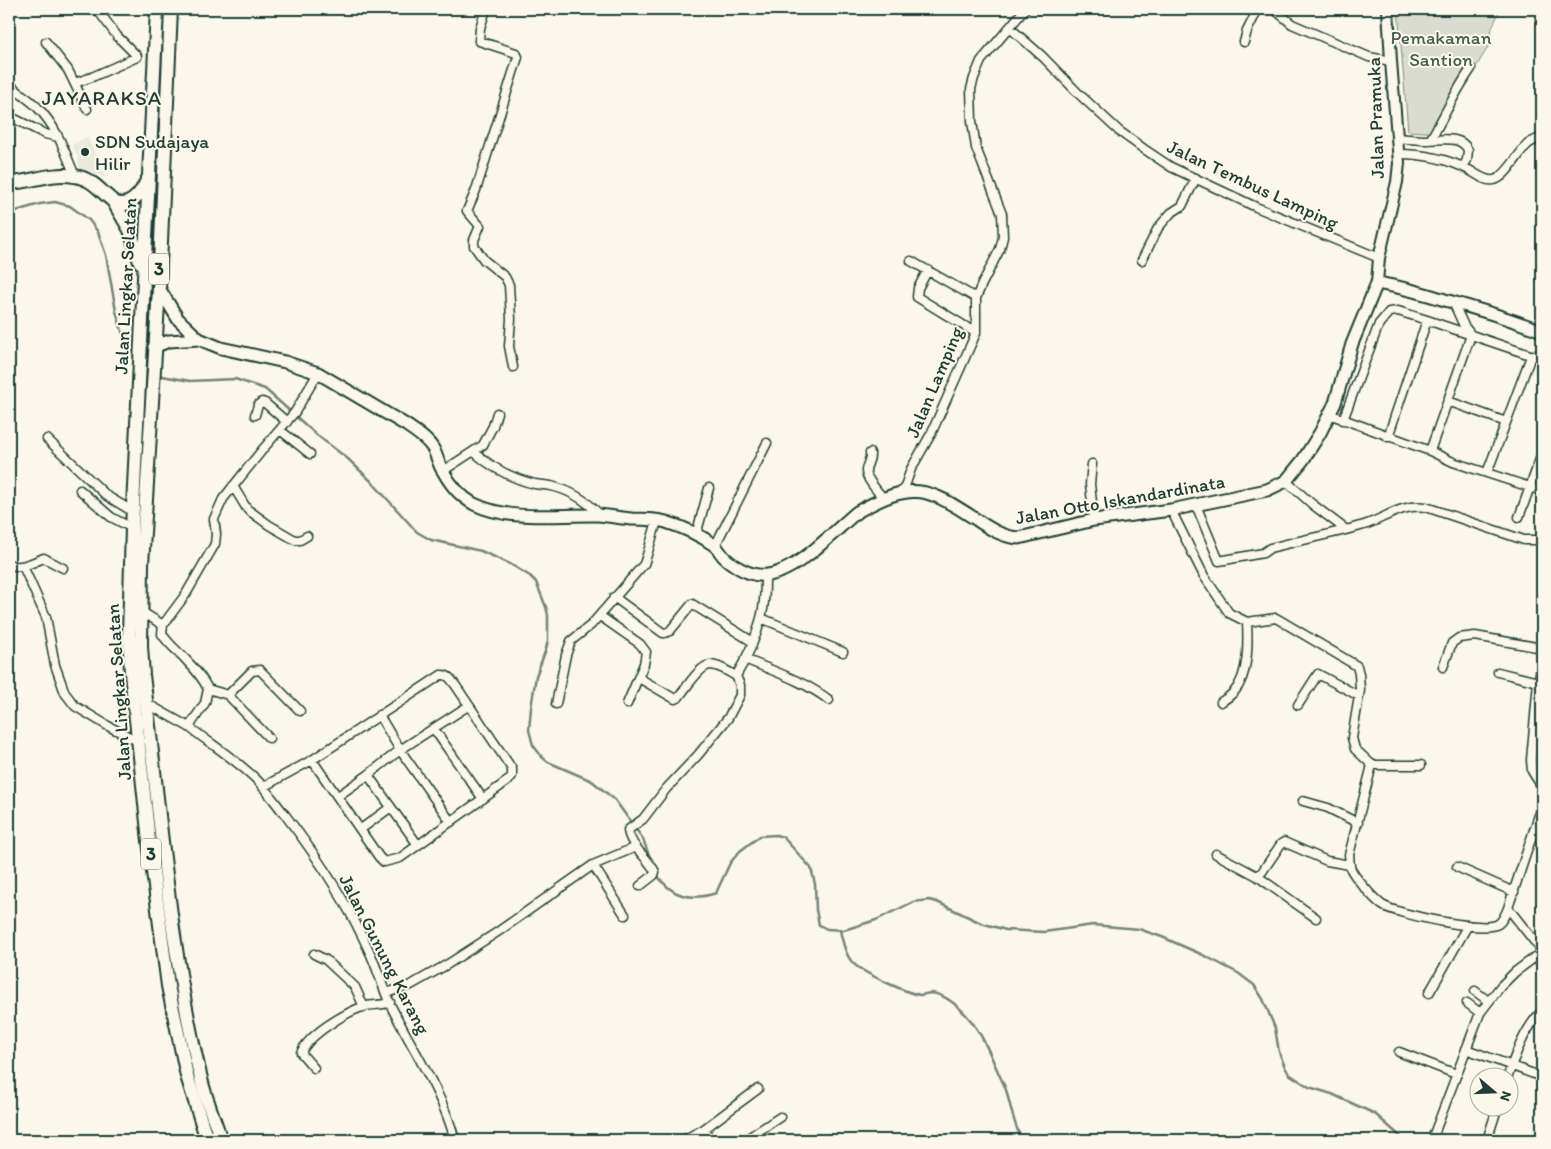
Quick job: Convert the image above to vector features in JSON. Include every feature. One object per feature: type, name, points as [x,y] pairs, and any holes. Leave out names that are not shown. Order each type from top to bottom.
[{"type":"main road","name":"3","points":[[148,175],[157,9]]},
{"type":"main road","name":"Jalan Lingkar Selatan","points":[[171,9],[159,288],[142,565],[143,675],[171,920],[175,984],[221,1140]]},
{"type":"main road","points":[[9,183],[33,180],[50,175],[75,176],[92,182],[113,201],[130,230],[144,282]]},
{"type":"main road","points":[[113,201],[122,204],[133,200],[140,194],[148,175]]},
{"type":"main road","name":"Jalan Lingkar Selatan","points":[[148,175],[132,511],[129,635],[131,673],[149,841],[175,984],[188,1076],[207,1140]]},
{"type":"main road","points":[[1377,283],[1454,302],[1542,331]]},
{"type":"main road","name":"Jalan Otto Iskandardinata","points":[[765,575],[790,568],[857,512],[903,492],[920,491],[940,498],[990,529],[1010,537],[1028,536],[1094,520],[1171,510],[1268,490],[1286,481],[1304,460],[1320,433],[1330,414],[1342,382],[1352,344],[1377,283]]},
{"type":"main road","points":[[159,288],[178,319],[199,339],[221,348],[300,366],[318,373],[419,434],[432,447],[443,471],[459,493],[474,504],[508,513],[530,516],[577,515],[666,522],[696,535],[715,546],[725,559],[746,571],[765,575]]},
{"type":"main road","points":[[154,347],[169,341],[199,339]]},
{"type":"street","points":[[75,83],[137,57],[117,36],[97,9]]},
{"type":"street","points":[[486,9],[478,42],[516,53],[518,57],[476,190],[467,210],[480,226],[473,243],[476,250],[484,260],[505,277],[509,285],[511,319],[509,346],[513,367]]},
{"type":"street","name":"Jalan Lamping","points":[[903,492],[911,470],[931,434],[976,333],[976,298],[1000,249],[1003,237],[1002,214],[976,148],[972,121],[972,89],[981,61],[1025,9]]},
{"type":"street","points":[[1244,42],[1247,31],[1258,9]]},
{"type":"street","points":[[1274,9],[1292,24],[1369,57],[1390,61]]},
{"type":"street","name":"Jalan Pramuka","points":[[1377,283],[1379,258],[1396,182],[1398,154],[1390,61],[1388,9]]},
{"type":"street","name":"Jalan Tembus Lamping","points":[[1010,28],[1038,52],[1096,111],[1119,131],[1171,167],[1256,206],[1379,258]]},
{"type":"street","points":[[46,42],[61,59],[88,109]]},
{"type":"street","points":[[1430,140],[1458,87],[1471,69]]},
{"type":"street","points":[[9,83],[38,108],[56,131],[75,176]]},
{"type":"street","points":[[9,116],[45,134],[58,137]]},
{"type":"street","points":[[1398,154],[1432,156],[1443,159],[1494,181],[1506,171],[1529,144],[1542,137]]},
{"type":"street","points":[[1397,138],[1450,139],[1464,144],[1468,150],[1464,167]]},
{"type":"street","points":[[1142,260],[1158,228],[1171,213],[1182,206],[1196,178]]},
{"type":"street","points":[[912,261],[976,298]]},
{"type":"street","points":[[928,270],[918,288],[917,297],[976,333]]},
{"type":"street","points":[[1454,302],[1464,326],[1471,335]]},
{"type":"street","points":[[1343,420],[1379,324],[1382,318],[1389,312],[1393,311],[1427,320],[1542,359]]},
{"type":"street","points":[[1388,437],[1427,320]]},
{"type":"street","points":[[1430,452],[1471,335]]},
{"type":"street","points":[[1530,356],[1542,354]]},
{"type":"street","points":[[1488,473],[1530,356]]},
{"type":"street","points":[[189,727],[205,703],[208,689],[188,662],[164,638],[162,625],[186,594],[211,550],[216,539],[213,523],[215,513],[223,499],[291,417],[318,373]]},
{"type":"street","points":[[1448,401],[1506,422]]},
{"type":"street","points":[[255,415],[258,405],[262,402],[291,417]]},
{"type":"street","points":[[443,471],[483,445],[497,413]]},
{"type":"street","points":[[1330,414],[1453,462],[1542,491]]},
{"type":"street","points":[[280,430],[310,454]]},
{"type":"street","points":[[47,439],[107,496],[132,511]]},
{"type":"street","points":[[715,546],[767,443]]},
{"type":"street","points":[[474,452],[485,462],[505,472],[535,484],[551,486],[581,499],[592,507],[597,516]]},
{"type":"street","points":[[870,453],[866,475],[884,499]]},
{"type":"street","points":[[1519,517],[1542,454]]},
{"type":"street","points":[[1092,464],[1090,484],[1094,520]]},
{"type":"street","points":[[1286,481],[1345,530]]},
{"type":"street","points":[[233,486],[247,509],[269,525],[295,540],[300,540],[307,536]]},
{"type":"street","points":[[696,535],[709,488]]},
{"type":"street","points":[[80,490],[110,516],[132,528]]},
{"type":"street","points":[[1196,504],[1219,561],[1263,554],[1270,548],[1366,524],[1405,507],[1416,506],[1426,507],[1524,540],[1542,540]]},
{"type":"street","points":[[1171,510],[1204,576],[1225,609],[1233,616],[1247,622],[1276,618],[1357,666],[1360,674],[1359,696],[1352,735],[1355,749],[1372,765],[1422,765]]},
{"type":"street","points":[[556,704],[570,644],[600,616],[614,597],[644,564],[657,520]]},
{"type":"street","points":[[9,564],[23,566],[44,558],[63,568]]},
{"type":"street","points":[[23,566],[46,617],[55,665],[65,693],[75,706],[138,741]]},
{"type":"street","points":[[736,676],[753,642],[761,618],[764,604],[765,575]]},
{"type":"street","points":[[614,597],[663,633],[670,631],[692,604],[753,642]]},
{"type":"street","points":[[142,612],[162,625]]},
{"type":"street","points":[[600,616],[644,648],[646,652],[646,659],[628,704]]},
{"type":"street","points":[[761,618],[843,652]]},
{"type":"street","points":[[1221,702],[1235,691],[1246,663],[1248,650],[1247,622]]},
{"type":"street","points":[[1443,667],[1452,643],[1459,638],[1475,636],[1542,648]]},
{"type":"street","points":[[745,659],[787,677],[829,700]]},
{"type":"street","points":[[639,678],[675,699],[678,698],[696,674],[706,666],[716,666],[736,676],[740,685],[740,695],[728,718],[666,789],[644,819],[628,830],[636,847],[655,872],[654,875],[640,886]]},
{"type":"street","points":[[1542,666],[1538,682],[1530,760],[1532,771],[1542,788]]},
{"type":"street","points":[[228,694],[252,671],[257,669],[300,711]]},
{"type":"street","points":[[1498,672],[1538,682]]},
{"type":"street","points":[[1298,705],[1318,674],[1359,696]]},
{"type":"street","points":[[263,787],[312,760],[441,675],[449,676],[512,769],[512,776],[400,858],[384,862],[312,760]]},
{"type":"street","points":[[208,689],[228,694],[269,738]]},
{"type":"street","name":"Jalan Gunung Karang","points":[[146,703],[189,727],[241,766],[263,787],[319,862],[371,954],[390,1002],[429,1076],[452,1128],[455,1140]]},
{"type":"street","points":[[338,796],[400,750],[468,706]]},
{"type":"street","points":[[378,715],[400,750],[451,822]]},
{"type":"street","points":[[434,728],[483,799]]},
{"type":"street","points":[[1372,765],[1350,852],[1350,865],[1353,872],[1377,900],[1387,908],[1443,922],[1486,927],[1498,925],[1501,922],[1514,892],[1542,806]]},
{"type":"street","points":[[368,775],[418,845]]},
{"type":"street","points":[[1303,801],[1328,808],[1358,823]]},
{"type":"street","points":[[361,829],[392,807]]},
{"type":"street","points":[[1257,876],[1284,842],[1327,861],[1350,865]]},
{"type":"street","points":[[386,993],[411,985],[448,964],[594,865],[636,847]]},
{"type":"street","points":[[1216,854],[1257,876],[1316,918]]},
{"type":"street","points":[[594,865],[625,916]]},
{"type":"street","points":[[1457,867],[1514,892]]},
{"type":"street","points":[[1437,1140],[1434,1134],[1480,1013],[1488,1001],[1515,972],[1542,951],[1508,908]]},
{"type":"street","points":[[1429,993],[1468,925]]},
{"type":"street","points":[[314,954],[326,960],[355,987],[364,1007]]},
{"type":"street","points":[[1476,991],[1488,1001]]},
{"type":"street","points":[[314,1068],[301,1054],[317,1035],[338,1019],[364,1007],[384,1005],[390,1002]]},
{"type":"street","points":[[1467,1003],[1480,1013]]},
{"type":"street","points":[[1512,1065],[1530,1026],[1542,1011]]},
{"type":"street","points":[[1466,1049],[1542,1077]]},
{"type":"street","points":[[1400,1052],[1456,1074]]},
{"type":"street","points":[[683,1140],[704,1129],[758,1089]]},
{"type":"street","points":[[1487,1140],[1495,1116]]},
{"type":"street","points":[[745,1140],[780,1117]]},
{"type":"street","points":[[704,1129],[710,1140]]},
{"type":"shaded area","name":"SDN Sudajaya Hilir","points":[[87,137],[107,178],[80,169],[78,158],[72,145]]},
{"type":"green space","name":"Pemakaman Santion","points":[[1398,9],[1501,9],[1492,27],[1490,44],[1468,80],[1440,133],[1408,131]]},
{"type":"waterway","points":[[9,213],[40,204],[55,202],[70,206],[89,220],[98,232],[106,255],[116,311],[127,348],[135,355]]},
{"type":"waterway","points":[[159,374],[190,381],[235,379],[265,389],[318,436],[348,459],[371,481],[417,532],[431,540],[481,551],[510,564],[530,576],[536,582],[548,615],[548,640],[536,676],[531,708],[529,730],[533,745],[548,762],[592,781],[615,800],[643,839],[651,861]]},
{"type":"waterway","points":[[657,875],[669,888],[683,895],[698,897],[716,893],[730,863],[740,851],[760,836],[776,835],[783,837],[811,868],[815,884],[816,910],[819,925],[827,929],[844,930],[876,920],[913,902],[929,900],[981,923],[1006,930],[1044,932],[1093,925],[1139,929],[1162,937],[1238,973],[1254,985],[1263,999],[1275,1028],[1279,1052],[1289,1074],[1309,1087],[1332,1094],[1375,1114],[1401,1137],[1401,1140]]},
{"type":"waterway","points":[[840,930],[847,955],[857,966],[884,982],[905,990],[920,995],[931,993],[942,996],[953,1002],[965,1014],[982,1037],[1006,1090],[1022,1140]]},
{"type":"place","name":"SDN Sudajaya Hilir","points":[[85,152]]},
{"type":"district","name":"JAYARAKSA","points":[[102,98]]}]
